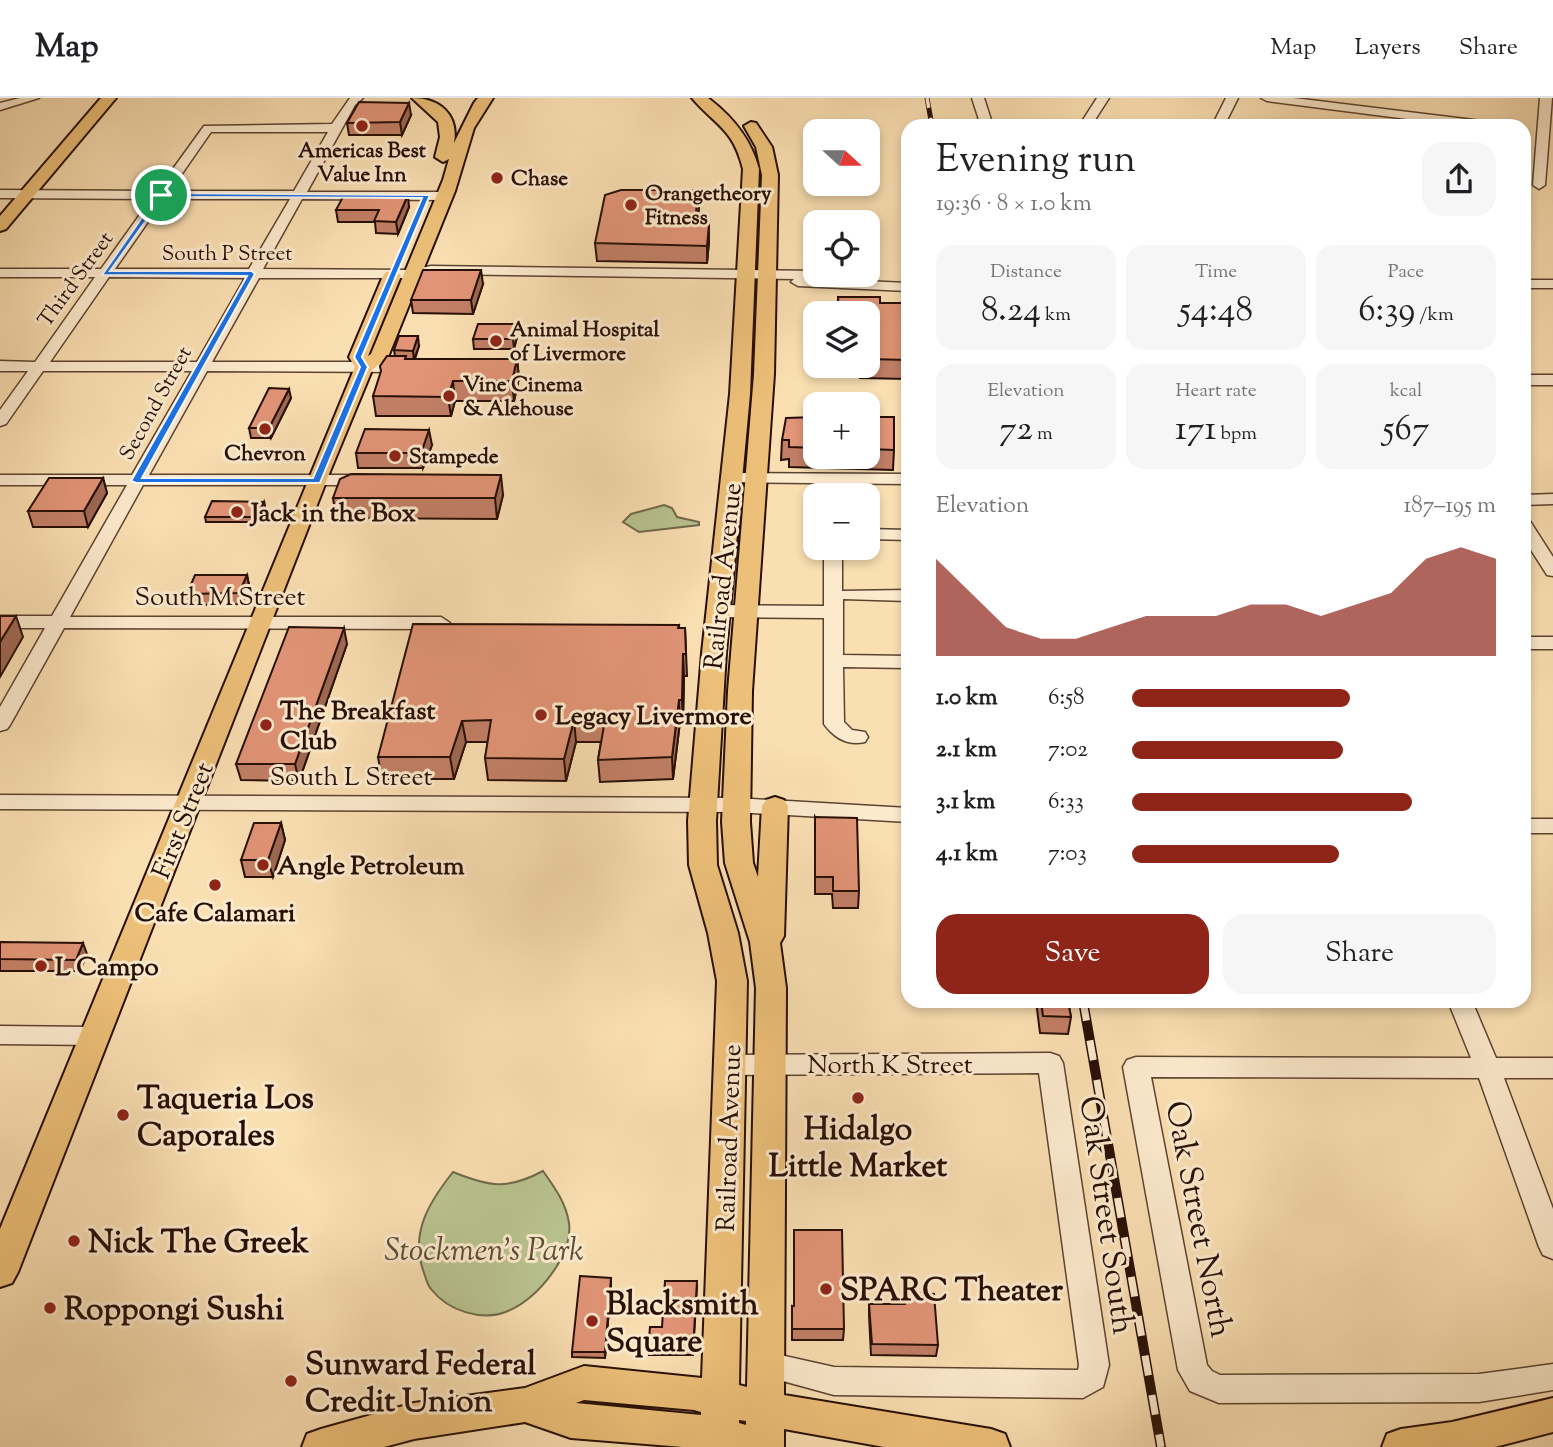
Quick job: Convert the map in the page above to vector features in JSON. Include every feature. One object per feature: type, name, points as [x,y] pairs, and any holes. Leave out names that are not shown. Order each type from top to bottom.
[{"type":"main road","points":[[0,226],[109,98]]},
{"type":"main road","points":[[419,98],[441,105],[457,115],[464,133]]},
{"type":"main road","name":"First Street","points":[[0,1272],[364,367],[379,357],[401,268],[445,195],[462,149],[464,133],[477,107],[486,98]]},
{"type":"main road","name":"Railroad Avenue","points":[[699,98],[734,129],[749,157],[751,185],[740,394],[718,611],[703,805],[703,865],[723,933],[732,981],[719,1442]]},
{"type":"main road","name":"Railroad Avenue","points":[[719,98],[752,127],[768,157],[770,175],[768,277],[736,805],[739,863],[759,922],[769,965],[772,1010],[767,1408],[764,1447]]},
{"type":"main road","points":[[419,211],[450,134],[441,105]]},
{"type":"main road","points":[[769,965],[775,806]]},
{"type":"main road","points":[[321,1447],[414,1421],[526,1405],[583,1383],[694,1392],[767,1408],[991,1447]]},
{"type":"main road","points":[[526,1405],[571,1420],[691,1430],[719,1442],[764,1447]]},
{"type":"main road","points":[[1401,1447],[1452,1440],[1553,1415]]},
{"type":"street","points":[[0,107],[33,98]]},
{"type":"street","points":[[978,98],[985,119]]},
{"type":"street","points":[[1090,119],[1103,98]]},
{"type":"street","points":[[1222,119],[1232,98]]},
{"type":"street","points":[[1267,98],[1434,119]]},
{"type":"street","points":[[1539,185],[1546,98]]},
{"type":"street","name":"Second Street","points":[[0,725],[352,100]]},
{"type":"street","name":"Third Street","points":[[0,421],[208,128],[335,128]]},
{"type":"street","points":[[1531,185],[1553,185]]},
{"type":"street","points":[[0,194],[445,195]]},
{"type":"street","name":"South P Street","points":[[0,273],[252,274],[401,268],[436,278],[768,277]]},
{"type":"street","points":[[768,277],[803,276]]},
{"type":"street","points":[[768,277],[901,286]]},
{"type":"street","points":[[880,277],[901,278]]},
{"type":"street","points":[[1531,284],[1553,284]]},
{"type":"street","points":[[0,366],[419,367]]},
{"type":"street","points":[[1531,380],[1553,380]]},
{"type":"street","points":[[732,478],[803,483]]},
{"type":"street","points":[[0,480],[386,481]]},
{"type":"street","points":[[871,483],[901,480]]},
{"type":"street","points":[[1531,500],[1553,499]]},
{"type":"street","points":[[880,534],[901,535]]},
{"type":"street","points":[[1531,536],[1553,571]]},
{"type":"street","points":[[833,560],[834,724],[846,735],[858,737]]},
{"type":"street","points":[[849,595],[901,595]]},
{"type":"street","points":[[718,611],[832,612]]},
{"type":"street","name":"South M Street","points":[[0,621],[441,623]]},
{"type":"street","points":[[1531,642],[1553,643]]},
{"type":"street","points":[[833,661],[901,662]]},
{"type":"street","name":"South L Street","points":[[0,802],[736,805],[901,815]]},
{"type":"street","points":[[1531,826],[1553,826]]},
{"type":"street","points":[[1463,1008],[1488,1068],[1553,1247]]},
{"type":"street","points":[[0,1035],[94,1035]]},
{"type":"street","name":"North K Street","points":[[730,1065],[1050,1063]]},
{"type":"street","name":"Oak Street South","points":[[767,1365],[834,1381],[1083,1384],[1093,1377],[1089,1327],[1050,1063]]},
{"type":"street","name":"Oak Street North","points":[[1488,1068],[1136,1067],[1193,1370],[1201,1381],[1219,1389],[1479,1388],[1553,1377]]},
{"type":"street","points":[[1488,1068],[1553,1068]]},
{"type":"green space","points":[[664,505],[672,508],[677,517],[699,522],[699,525],[639,532],[623,522],[631,514]]},
{"type":"green space","name":"Stockmen's Park","points":[[543,1171],[563,1202],[568,1216],[569,1236],[559,1262],[541,1287],[519,1305],[498,1314],[477,1315],[466,1312],[438,1297],[426,1280],[419,1243],[424,1218],[453,1172],[478,1181],[508,1184]]},
{"type":"building","points":[[359,102],[409,103],[400,122],[347,123]]},
{"type":"building","points":[[621,190],[698,190],[695,224],[709,224],[707,246],[595,243],[605,195]]},
{"type":"building","points":[[344,195],[408,195],[396,222],[374,221],[379,210],[336,210]]},
{"type":"building","points":[[423,270],[481,270],[471,300],[411,300]]},
{"type":"building","points":[[838,297],[880,297],[880,301],[838,301]]},
{"type":"building","points":[[880,303],[901,303],[901,360],[880,359]]},
{"type":"building","points":[[478,324],[517,324],[513,339],[473,339]]},
{"type":"building","points":[[399,336],[418,336],[413,351],[394,350]]},
{"type":"building","points":[[387,356],[406,356],[405,359],[517,359],[512,381],[453,381],[448,397],[373,396],[381,371],[380,366]]},
{"type":"building","points":[[269,388],[289,389],[269,428],[249,428]]},
{"type":"building","points":[[803,417],[803,448],[789,447],[789,440],[782,440],[786,418]]},
{"type":"building","points":[[880,417],[894,417],[894,450],[880,449]]},
{"type":"building","points":[[365,429],[429,430],[421,453],[356,453]]},
{"type":"building","points":[[351,474],[501,475],[495,498],[333,498],[340,479]]},
{"type":"building","points":[[49,478],[103,478],[84,511],[28,511]]},
{"type":"building","name":"Jack in the Box","points":[[212,501],[264,502],[257,517],[205,517]]},
{"type":"building","points":[[195,575],[247,575],[239,593],[187,594]]},
{"type":"building","points":[[0,616],[16,616],[0,642]]},
{"type":"building","name":"Legacy Livermore","points":[[413,624],[679,625],[678,628],[685,628],[682,700],[679,700],[672,757],[598,760],[605,720],[574,720],[564,759],[485,758],[491,720],[462,721],[450,757],[378,757]]},
{"type":"building","points":[[289,627],[344,628],[295,764],[236,764]]},
{"type":"building","points":[[815,817],[857,818],[859,891],[833,891],[833,877],[815,877]]},
{"type":"building","points":[[254,823],[281,823],[268,860],[241,860]]},
{"type":"building","points":[[0,942],[83,943],[76,960],[0,959]]},
{"type":"building","points":[[1042,1008],[1069,1008],[1071,1017],[1043,1016]]},
{"type":"building","points":[[794,1230],[842,1230],[844,1329],[792,1329]]},
{"type":"building","name":"Blacksmith Square","points":[[580,1276],[611,1278],[605,1352],[572,1352]]},
{"type":"building","name":"Blacksmith Square","points":[[665,1281],[697,1281],[693,1349],[648,1349],[650,1327],[662,1327]]},
{"type":"building","points":[[905,1292],[934,1294],[938,1345],[872,1344],[869,1304],[905,1304]]},
{"type":"railway","points":[[927,98],[931,119]]},
{"type":"railway","points":[[1084,1008],[1161,1447]]},
{"type":"place","name":"Americas Best Value Inn","points":[[362,126]]},
{"type":"place","name":"Chase","points":[[497,178]]},
{"type":"place","name":"Orangetheory Fitness","points":[[631,205]]},
{"type":"place","name":"Animal Hospital of Livermore","points":[[496,341]]},
{"type":"place","name":"Vine Cinema & Alehouse","points":[[449,396]]},
{"type":"place","name":"Chevron","points":[[265,429]]},
{"type":"place","name":"Stampede","points":[[395,456]]},
{"type":"place","name":"Jack in the Box","points":[[237,512]]},
{"type":"place","name":"Legacy Livermore","points":[[541,715]]},
{"type":"place","name":"The Breakfast Club","points":[[266,725]]},
{"type":"place","name":"Angle Petroleum","points":[[263,865]]},
{"type":"place","name":"Cafe Calamari","points":[[215,885]]},
{"type":"place","name":"L Campo","points":[[41,966]]},
{"type":"place","name":"Hidalgo Little Market","points":[[858,1098]]},
{"type":"place","name":"Taqueria Los Caporales","points":[[123,1115]]},
{"type":"place","name":"Nick The Greek","points":[[74,1241]]},
{"type":"place","name":"SPARC Theater","points":[[826,1289]]},
{"type":"place","name":"Roppongi Sushi","points":[[50,1308]]},
{"type":"place","name":"Blacksmith Square","points":[[592,1321]]},
{"type":"place","name":"Sunward Federal Credit Union","points":[[291,1381]]},
{"type":"route","points":[[161,195],[426,195],[358,357],[364,367],[317,481],[136,481],[252,274],[105,273],[161,195]]}]
